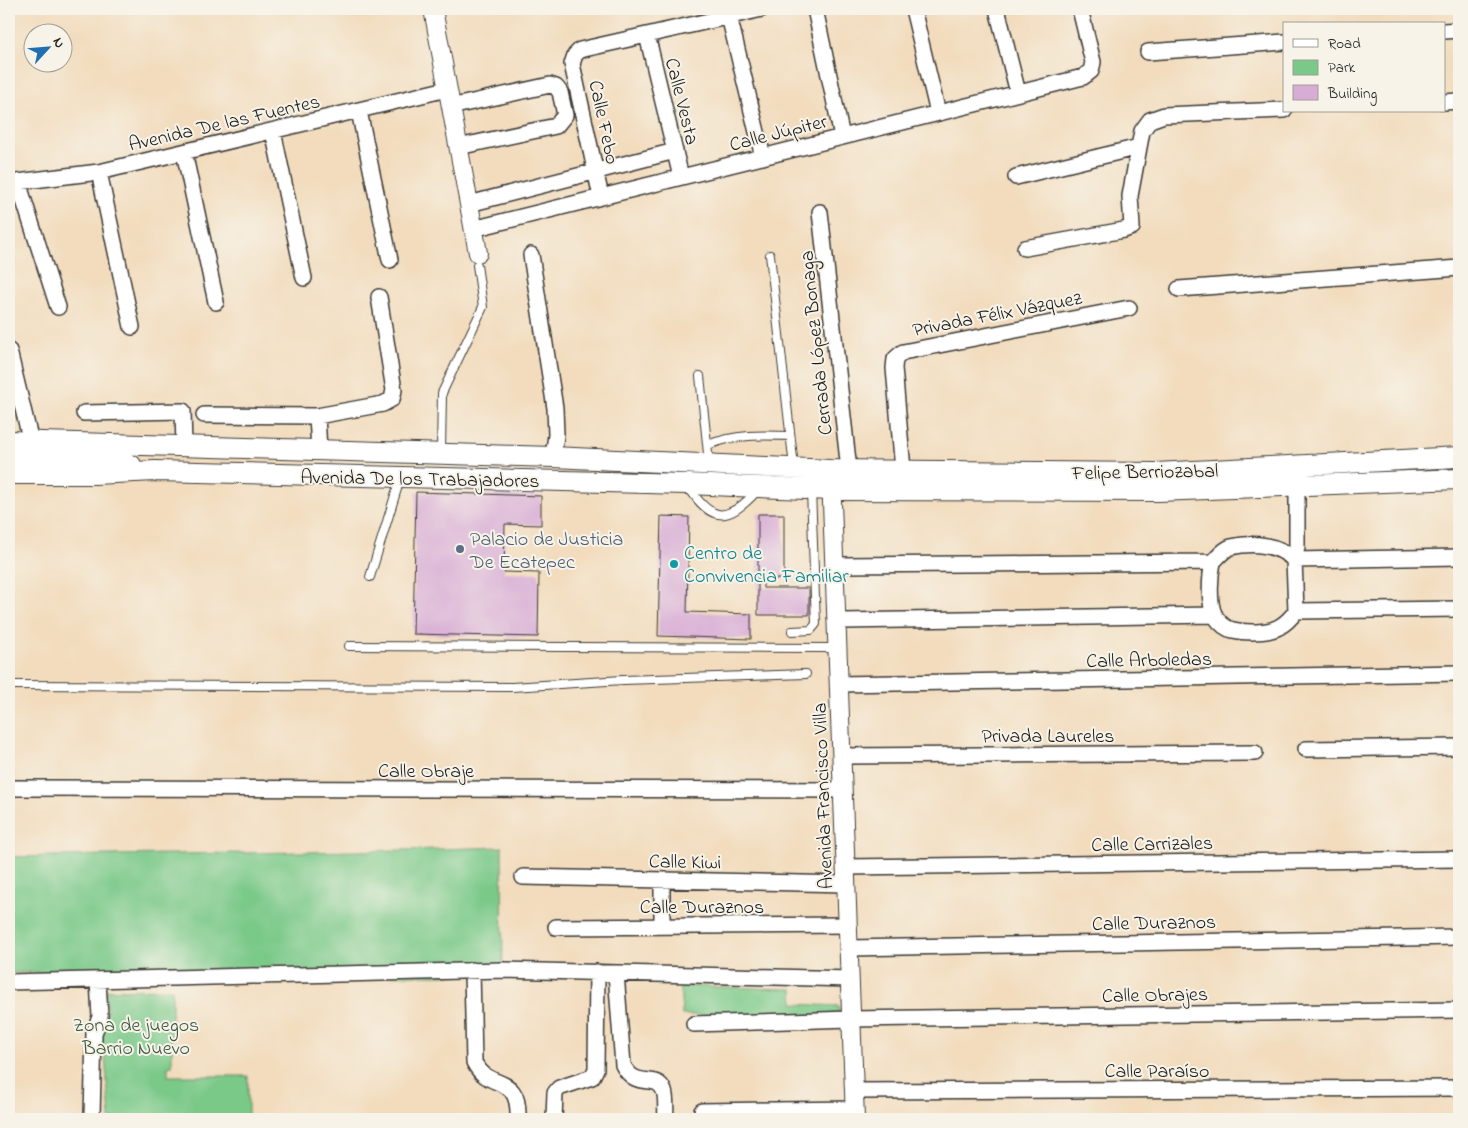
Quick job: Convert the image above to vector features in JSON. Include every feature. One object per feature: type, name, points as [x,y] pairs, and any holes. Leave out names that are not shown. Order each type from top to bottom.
[{"type":"main road","name":"Avenida De los Trabajadores","points":[[9,441],[553,457],[709,455],[794,469],[840,470]]},
{"type":"main road","points":[[9,456],[97,457],[155,471]]},
{"type":"main road","name":"Felipe Berriozabal","points":[[840,470],[1156,473],[1459,457]]},
{"type":"main road","name":"Avenida De los Trabajadores","points":[[9,474],[94,474],[155,471],[687,484],[821,490]]},
{"type":"main road","name":"Felipe Berriozabal","points":[[821,490],[1158,491],[1459,479]]},
{"type":"street","points":[[433,9],[478,259]]},
{"type":"street","points":[[647,35],[762,9]]},
{"type":"street","points":[[814,9],[842,137]]},
{"type":"street","points":[[913,9],[938,113]]},
{"type":"street","points":[[997,9],[1018,93]]},
{"type":"street","name":"Calle Júpiter","points":[[473,229],[1083,77],[1092,72],[1093,62],[1080,9]]},
{"type":"street","points":[[729,16],[763,157]]},
{"type":"street","points":[[1446,31],[1459,30]]},
{"type":"street","name":"Calle Febo","points":[[601,197],[572,64],[574,55],[580,50],[647,35]]},
{"type":"street","name":"Calle Vesta","points":[[647,35],[681,177]]},
{"type":"street","points":[[1148,52],[1283,42]]},
{"type":"street","points":[[450,108],[550,85],[556,87],[560,92],[565,115],[556,126],[458,147]]},
{"type":"street","name":"Avenida De las Fuentes","points":[[13,182],[99,172],[446,89]]},
{"type":"street","points":[[1446,102],[1459,101]]},
{"type":"street","points":[[1025,248],[1132,227],[1130,196],[1142,130],[1150,120],[1164,115],[1283,110]]},
{"type":"street","points":[[359,111],[390,260]]},
{"type":"street","points":[[273,131],[304,278]]},
{"type":"street","points":[[1016,177],[1139,147]]},
{"type":"street","points":[[469,204],[675,151]]},
{"type":"street","points":[[184,152],[216,302]]},
{"type":"street","points":[[99,172],[132,327]]},
{"type":"street","points":[[13,182],[58,307]]},
{"type":"street","name":"Cerrada López Bonaga","points":[[820,212],[840,470]]},
{"type":"street","points":[[531,255],[555,408],[556,435],[553,457]]},
{"type":"street","points":[[1179,289],[1459,268]]},
{"type":"street","points":[[204,415],[317,416],[383,404],[392,399],[394,390],[379,296]]},
{"type":"street","name":"Privada Félix Vázquez","points":[[903,470],[894,368],[896,359],[903,352],[1129,308]]},
{"type":"street","points":[[9,351],[31,442]]},
{"type":"street","points":[[84,413],[183,411],[184,446]]},
{"type":"street","points":[[317,416],[319,450]]},
{"type":"street","name":"Avenida Francisco Villa","points":[[840,470],[821,490],[840,646],[841,756],[855,1114]]},
{"type":"street","points":[[1280,549],[1289,535],[1293,487]]},
{"type":"street","points":[[1213,562],[1212,606],[1215,615],[1225,627],[1233,630],[1270,630],[1285,623],[1296,611],[1294,560],[1298,547],[1293,487]]},
{"type":"street","points":[[840,646],[843,621],[841,545]]},
{"type":"street","points":[[842,565],[1213,562],[1231,547],[1271,546],[1280,549],[1294,560],[1459,557]]},
{"type":"street","points":[[1296,611],[1459,609]]},
{"type":"street","points":[[843,621],[1215,615]]},
{"type":"street","name":"Calle Arboledas","points":[[839,684],[1459,673]]},
{"type":"street","points":[[1306,749],[1459,747]]},
{"type":"street","name":"Privada Laureles","points":[[841,756],[1255,753]]},
{"type":"street","name":"Calle Obraje","points":[[9,788],[843,790]]},
{"type":"street","name":"Calle Carrizales","points":[[846,876],[1459,859]]},
{"type":"street","name":"Calle Kiwi","points":[[523,877],[662,880],[846,876]]},
{"type":"street","points":[[662,880],[662,926]]},
{"type":"street","name":"Calle Duraznos","points":[[556,927],[848,925]]},
{"type":"street","name":"Calle Duraznos","points":[[849,948],[1459,937]]},
{"type":"street","points":[[9,982],[472,970],[850,979]]},
{"type":"street","points":[[472,970],[474,1062],[479,1072],[487,1078],[503,1083],[513,1091],[519,1104],[518,1119]]},
{"type":"street","points":[[554,1119],[555,1093],[560,1088],[586,1080],[592,1076],[596,1069],[597,972]]},
{"type":"street","points":[[616,973],[623,1065],[628,1075],[637,1081],[654,1081],[662,1086],[665,1092],[666,1119]]},
{"type":"street","points":[[92,1116],[94,1033],[100,1017],[98,980]]},
{"type":"street","name":"Calle Obrajes","points":[[694,1024],[851,1019],[1459,1010]]},
{"type":"street","name":"Calle Paraíso","points":[[854,1091],[1459,1088]]},
{"type":"street","points":[[702,1112],[855,1114]]},
{"type":"lane","points":[[770,255],[794,469]]},
{"type":"lane","points":[[441,454],[442,394],[483,307],[478,259]]},
{"type":"lane","points":[[700,376],[709,455]]},
{"type":"lane","points":[[709,455],[723,439],[746,436],[790,436]]},
{"type":"lane","points":[[370,577],[400,477]]},
{"type":"lane","points":[[687,484],[706,510],[718,514],[728,514],[741,508],[760,488]]},
{"type":"lane","points":[[792,631],[811,630],[816,624],[821,490]]},
{"type":"lane","points":[[349,646],[840,646]]},
{"type":"lane","points":[[9,685],[512,687],[623,680],[806,674]]},
{"type":"green space","points":[[502,847],[503,974],[175,979],[174,970],[9,973],[9,857],[379,851]]},
{"type":"green space","points":[[680,986],[793,989],[794,1004],[839,1006],[839,1018],[682,1015]]},
{"type":"green space","name":"Zona de juegos Barrio Nuevo","points":[[172,989],[172,1066],[168,1067],[168,1076],[248,1076],[248,1117],[110,1119],[105,1056],[99,1035],[107,1010],[106,990]]},
{"type":"building","name":"Palacio de Justicia De Ecatepec","points":[[416,492],[541,496],[541,525],[505,524],[504,572],[539,573],[538,637],[413,634]]},
{"type":"building","name":"Centro de Convivencia Familiar","points":[[758,514],[784,514],[784,579],[763,579],[763,588],[809,588],[809,615],[758,615]]},
{"type":"building","name":"Centro de Convivencia Familiar","points":[[661,516],[689,517],[687,612],[751,614],[751,639],[658,636]]},
{"type":"place","name":"Palacio de Justicia De Ecatepec","points":[[460,549]]},
{"type":"place","name":"Centro de Convivencia Familiar","points":[[674,564]]}]
